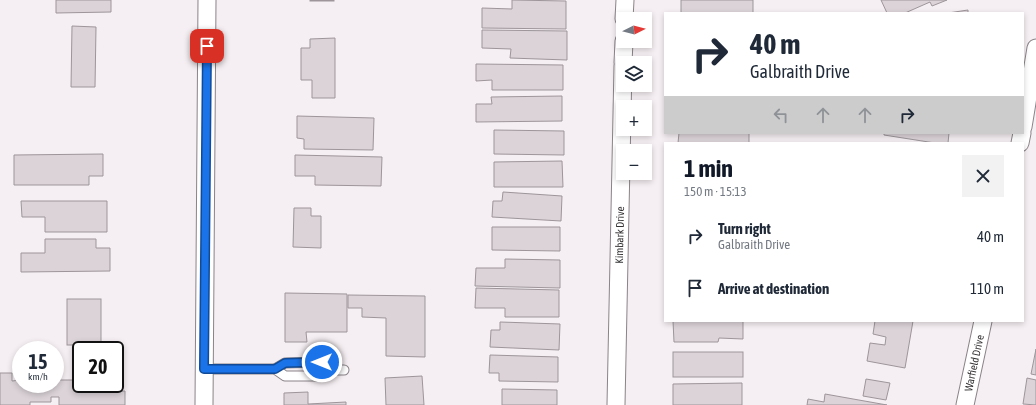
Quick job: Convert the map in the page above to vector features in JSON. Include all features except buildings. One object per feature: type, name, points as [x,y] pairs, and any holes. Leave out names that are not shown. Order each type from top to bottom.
[{"type":"street","points":[[204,405],[207,0]]},
{"type":"street","points":[[624,0],[624,12]]},
{"type":"street","points":[[1024,121],[1036,48]]},
{"type":"street","name":"Kimbark Drive","points":[[616,405],[622,92]]},
{"type":"street","name":"Warfield Drive","points":[[965,405],[983,322]]},
{"type":"lane","points":[[204,369],[275,369],[285,363],[322,362],[333,370],[344,370]]},
{"type":"lane","points":[[275,369],[286,376],[325,376],[333,370]]},
{"type":"route","points":[[207,46],[204,369],[275,369],[285,363],[322,362]]}]
